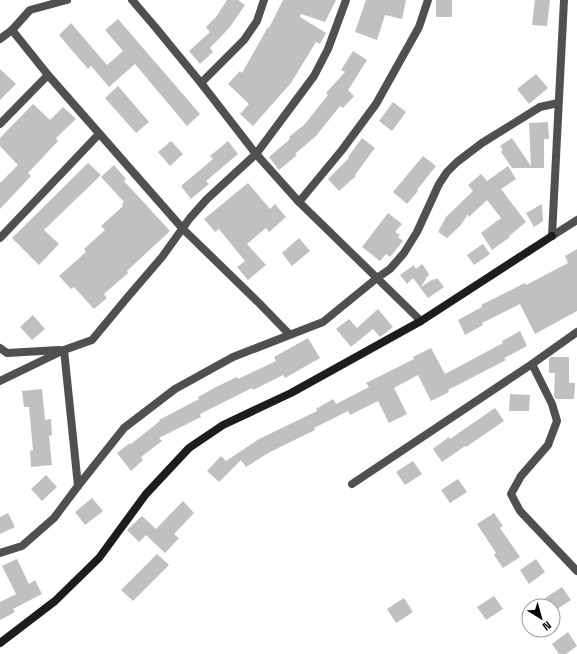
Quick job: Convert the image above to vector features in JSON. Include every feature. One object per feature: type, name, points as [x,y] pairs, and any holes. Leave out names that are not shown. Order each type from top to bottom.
[{"type":"street","points":[[0,39],[12,30],[30,10],[67,0]]},
{"type":"street","points":[[132,0],[201,83],[256,154],[299,202],[421,321]]},
{"type":"street","points":[[201,83],[244,40],[257,21],[264,0]]},
{"type":"street","points":[[0,380],[64,350],[92,340],[162,258],[190,218],[207,199],[256,154],[314,76],[328,49],[346,0]]},
{"type":"street","points":[[299,202],[342,150],[376,104],[420,27],[428,0]]},
{"type":"street","points":[[552,236],[564,0]]},
{"type":"street","points":[[12,30],[48,75],[183,229],[289,334]]},
{"type":"street","points":[[0,124],[48,75]]},
{"type":"street","points":[[0,553],[22,546],[54,518],[124,428],[175,390],[233,357],[323,322],[376,278],[390,269],[404,253],[417,232],[439,184],[457,162],[482,143],[540,107],[558,102]]},
{"type":"street","points":[[0,238],[99,134]]},
{"type":"street","points":[[0,643],[55,601],[99,558],[146,494],[189,448],[223,425],[291,393],[421,321],[577,220]]},
{"type":"street","points":[[352,484],[532,364],[577,332]]},
{"type":"street","points":[[0,348],[7,353],[64,350]]},
{"type":"street","points":[[64,350],[78,486]]},
{"type":"street","points":[[532,364],[552,404],[557,421],[548,445],[521,476],[511,494],[520,511],[577,571]]},
{"type":"building","points":[[227,0],[238,0],[245,5],[230,27],[210,48],[213,52],[200,64],[189,51],[210,32],[206,27],[216,17]]},
{"type":"building","points":[[283,0],[336,0],[325,22],[301,14],[300,17],[326,33],[320,44],[316,42],[291,83],[253,126],[240,114],[249,104],[228,84],[240,71],[242,73],[268,27],[269,28]]},
{"type":"building","points":[[366,0],[406,0],[402,19],[385,15],[377,40],[355,32]]},
{"type":"building","points":[[436,0],[452,0],[452,17],[436,17]]},
{"type":"building","points":[[535,0],[550,0],[547,26],[532,25]]},
{"type":"building","points":[[118,19],[200,114],[187,126],[135,64],[109,87],[91,66],[88,69],[59,35],[71,23],[107,65],[123,51],[105,30]]},
{"type":"building","points":[[353,51],[367,60],[348,90],[354,96],[343,108],[340,106],[316,136],[279,170],[269,157],[290,139],[289,137],[305,124],[328,95],[326,93],[345,72],[341,70]]},
{"type":"building","points":[[0,69],[16,84],[0,100]]},
{"type":"building","points":[[536,74],[548,88],[529,104],[517,89]]},
{"type":"building","points":[[118,86],[149,122],[136,133],[105,98]]},
{"type":"building","points":[[393,102],[406,112],[392,131],[379,121]]},
{"type":"building","points":[[33,104],[50,120],[63,107],[76,119],[56,138],[58,141],[28,173],[31,176],[0,209],[0,183],[18,165],[0,146],[0,138]]},
{"type":"building","points":[[548,122],[549,139],[544,139],[544,168],[512,168],[501,152],[503,150],[500,146],[512,138],[531,166],[529,123]]},
{"type":"building","points":[[362,138],[375,148],[355,175],[356,176],[339,191],[328,179],[349,158],[348,157]]},
{"type":"building","points":[[171,141],[183,154],[170,166],[158,152]]},
{"type":"building","points":[[228,141],[238,154],[206,181],[209,184],[191,199],[181,186],[213,159],[210,156]]},
{"type":"building","points":[[423,156],[436,166],[407,204],[393,192]]},
{"type":"building","points":[[88,163],[101,175],[44,230],[59,244],[39,265],[12,238]]},
{"type":"building","points":[[114,165],[126,179],[124,181],[170,231],[127,271],[128,273],[104,294],[107,298],[94,309],[74,287],[71,289],[59,276],[86,252],[84,249],[105,230],[101,226],[123,206],[122,204],[124,202],[101,177]]},
{"type":"building","points":[[508,166],[516,179],[501,189],[526,222],[509,236],[510,237],[492,250],[481,233],[501,218],[487,200],[469,217],[468,214],[461,225],[447,238],[438,232],[446,217],[473,191],[468,185],[481,174],[487,181]]},
{"type":"building","points":[[248,183],[270,209],[275,204],[286,217],[269,232],[266,228],[247,244],[266,265],[248,280],[237,267],[245,261],[219,229],[215,232],[204,219]]},
{"type":"building","points":[[542,204],[543,221],[534,227],[526,213]]},
{"type":"building","points":[[388,213],[402,224],[395,232],[400,235],[398,237],[403,241],[390,257],[386,254],[380,261],[362,247]]},
{"type":"building","points":[[299,238],[310,251],[292,266],[282,253]]},
{"type":"building","points":[[483,244],[490,254],[474,265],[467,255]]},
{"type":"building","points":[[577,249],[577,311],[535,334],[520,304],[482,323],[483,325],[465,335],[458,320],[482,307],[481,305],[525,283],[526,285],[568,263],[565,256]]},
{"type":"building","points":[[422,264],[429,274],[421,287],[437,278],[444,287],[428,298],[413,278],[407,284],[400,275],[414,265],[416,269]]},
{"type":"building","points":[[378,309],[393,327],[380,337],[373,329],[351,347],[336,329],[349,319],[357,328]]},
{"type":"building","points":[[33,315],[45,329],[32,340],[20,327]]},
{"type":"building","points":[[520,331],[527,346],[504,358],[506,360],[448,390],[449,392],[431,401],[418,375],[394,388],[407,414],[389,423],[378,401],[350,415],[348,411],[314,428],[315,430],[270,452],[246,467],[241,460],[219,482],[207,471],[221,456],[226,461],[259,439],[317,411],[316,409],[333,399],[336,404],[369,387],[366,383],[414,359],[413,357],[431,348],[445,374],[503,343],[502,341]]},
{"type":"building","points":[[308,338],[320,358],[285,378],[283,375],[253,390],[252,388],[200,414],[201,417],[159,438],[162,441],[141,457],[143,460],[131,471],[117,453],[130,443],[131,444],[160,421],[159,420],[199,399],[198,397],[216,387],[237,377],[238,379],[276,361],[274,357]]},
{"type":"building","points":[[551,357],[569,357],[569,383],[575,383],[574,399],[556,399],[554,396],[555,373],[549,373],[549,359]]},
{"type":"building","points":[[42,389],[45,420],[51,419],[52,435],[49,436],[52,465],[31,467],[30,451],[33,450],[29,407],[24,407],[22,391]]},
{"type":"building","points":[[510,394],[530,395],[529,411],[509,411]]},
{"type":"building","points":[[495,408],[504,421],[442,462],[433,449]]},
{"type":"building","points":[[413,461],[422,474],[405,485],[396,472]]},
{"type":"building","points":[[46,475],[57,487],[42,501],[31,489]]},
{"type":"building","points":[[458,479],[467,492],[450,503],[441,490]]},
{"type":"building","points":[[92,498],[103,511],[85,525],[75,512]]},
{"type":"building","points":[[183,501],[194,513],[174,534],[179,538],[165,553],[146,535],[139,542],[127,530],[142,516],[156,529]]},
{"type":"building","points":[[8,513],[15,527],[0,534],[0,517]]},
{"type":"building","points":[[494,513],[503,526],[500,528],[520,557],[503,568],[494,555],[496,553],[477,524]]},
{"type":"building","points":[[157,554],[169,565],[133,601],[121,590]]},
{"type":"building","points":[[17,559],[29,584],[35,580],[42,594],[13,609],[15,612],[0,620],[0,602],[16,594],[2,566]]},
{"type":"building","points":[[536,559],[545,572],[529,584],[520,570]]},
{"type":"building","points":[[562,587],[571,600],[561,606],[561,598],[545,598]]},
{"type":"building","points":[[494,596],[503,609],[486,620],[477,607]]},
{"type":"building","points":[[404,598],[413,612],[396,623],[387,609]]},
{"type":"building","points":[[568,632],[577,646],[566,654],[559,654],[552,644]]}]
